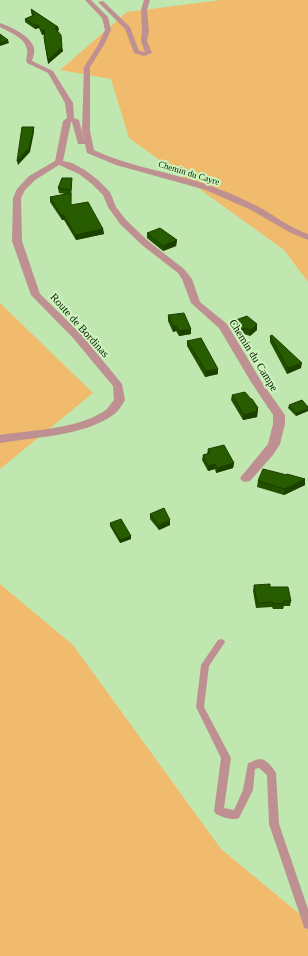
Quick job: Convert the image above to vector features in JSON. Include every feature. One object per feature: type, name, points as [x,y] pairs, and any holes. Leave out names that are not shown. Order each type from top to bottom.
[{"type":"street","points":[[71,120],[75,120],[81,142],[87,142],[87,67],[101,46],[108,30],[103,14],[88,0]]},
{"type":"street","points":[[99,0],[128,28],[136,52],[138,54],[145,55],[149,53],[144,41],[147,34],[143,10],[147,0]]},
{"type":"street","points":[[0,25],[11,30],[30,45],[30,62],[32,65],[47,69],[51,72],[69,103],[71,120]]},
{"type":"street","points":[[58,162],[67,122],[71,120]]},
{"type":"street","name":"Chemin du Cayre","points":[[87,142],[90,151],[99,156],[128,167],[177,178],[210,189],[253,208],[296,233],[308,236]]},
{"type":"street","name":"Route de Bordinas","points":[[0,439],[58,431],[103,418],[115,408],[120,399],[118,386],[76,336],[36,295],[17,241],[16,208],[17,198],[21,189],[32,178],[58,162]]},
{"type":"street","name":"Chemin du Campe","points":[[58,162],[69,165],[82,172],[95,182],[107,194],[112,207],[123,222],[145,243],[181,271],[187,280],[196,303],[223,326],[256,382],[279,415],[280,424],[274,444],[269,452],[246,478]]},
{"type":"lane","points":[[221,642],[205,665],[200,707],[226,758],[219,811],[236,814],[248,790],[251,766],[261,763],[271,773],[274,824],[308,924]]},
{"type":"shaded area","points":[[221,0],[308,0],[308,282],[284,250],[129,138],[111,79],[60,70],[127,12]]},
{"type":"shaded area","points":[[0,303],[93,393],[0,469]]},
{"type":"shaded area","points":[[0,584],[73,645],[221,849],[308,921],[308,956],[0,956]]},
{"type":"building","points":[[31,9],[58,27],[55,28],[61,35],[62,47],[48,60],[44,37],[45,30],[42,31],[38,25],[35,25],[25,19],[34,15]]},
{"type":"building","points":[[0,34],[8,40],[0,43]]},
{"type":"building","points":[[22,127],[34,127],[29,148],[17,161]]},
{"type":"building","points":[[62,178],[72,178],[71,190],[58,188]]},
{"type":"building","points":[[71,193],[71,205],[88,202],[103,229],[75,235],[64,215],[61,215],[50,197]]},
{"type":"building","points":[[160,228],[177,240],[163,246],[147,233]]},
{"type":"building","points":[[184,313],[191,329],[179,331],[176,326],[173,326],[168,315]]},
{"type":"building","points":[[247,316],[257,324],[251,330],[244,328],[242,329],[233,321]]},
{"type":"building","points":[[272,335],[302,363],[288,368],[270,336]]},
{"type":"building","points":[[201,338],[218,369],[206,371],[187,341]]},
{"type":"building","points":[[245,392],[252,399],[258,408],[256,409],[258,411],[244,415],[232,395]]},
{"type":"building","points":[[302,400],[308,409],[296,413],[289,405]]},
{"type":"building","points":[[224,445],[234,463],[217,468],[215,464],[208,466],[203,455],[210,453],[208,449]]},
{"type":"building","points":[[263,469],[305,479],[285,489],[258,481]]},
{"type":"building","points":[[164,508],[170,520],[159,525],[150,514]]},
{"type":"building","points":[[121,519],[131,536],[120,540],[110,523]]},
{"type":"building","points":[[270,584],[270,587],[288,587],[291,601],[273,604],[273,602],[257,603],[254,585]]}]
